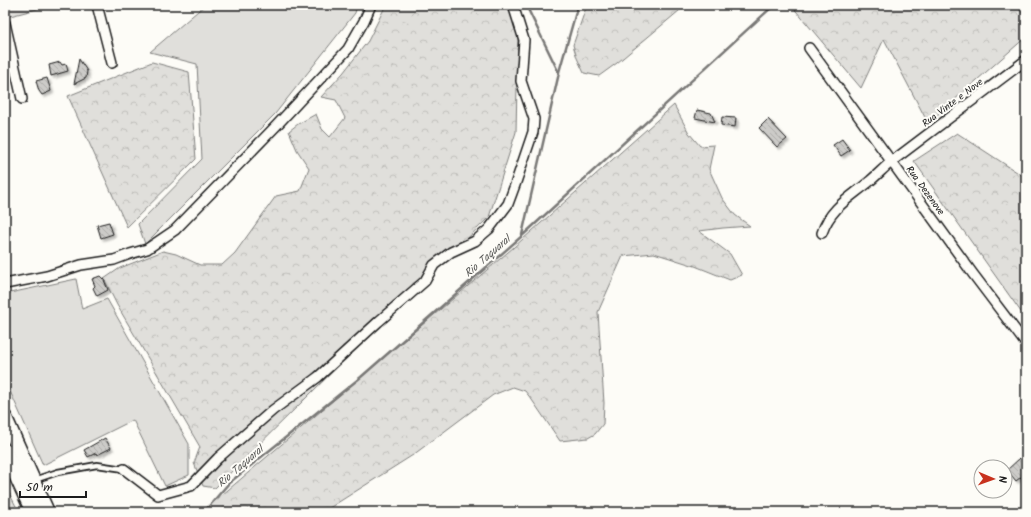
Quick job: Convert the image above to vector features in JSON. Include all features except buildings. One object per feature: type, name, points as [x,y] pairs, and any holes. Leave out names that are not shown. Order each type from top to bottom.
[{"type":"main road","points":[[5,418],[47,512]]},
{"type":"main road","points":[[5,451],[33,512]]},
{"type":"street","points":[[97,5],[112,63]]},
{"type":"street","points":[[5,284],[47,276],[81,265],[114,260],[147,249],[175,230],[276,126],[348,48],[364,21],[371,5]]},
{"type":"street","points":[[124,469],[158,495],[191,486],[218,458],[273,410],[318,378],[378,322],[426,281],[434,265],[451,252],[475,241],[489,229],[508,204],[516,186],[532,132],[534,119],[521,81],[524,40],[513,5]]},
{"type":"street","points":[[5,23],[22,99]]},
{"type":"street","name":"Rua Dezenove","points":[[809,48],[968,268],[1026,344]]},
{"type":"street","name":"Rua Vinte e Nove","points":[[822,233],[829,217],[836,208],[871,181],[891,162],[1026,60]]},
{"type":"lane","points":[[33,481],[58,472],[97,465],[124,469]]},
{"type":"green space","points":[[7,5],[45,5],[45,7],[10,16]]},
{"type":"green space","points":[[205,5],[357,5],[355,13],[275,114],[145,244],[138,224],[202,159],[197,64],[150,52]]},
{"type":"green space","points":[[384,5],[510,5],[518,38],[516,132],[489,217],[215,488],[203,486],[194,463],[200,447],[117,305],[104,279],[120,268],[163,251],[176,254],[200,265],[222,265],[235,253],[276,196],[300,191],[309,168],[297,150],[289,131],[316,114],[322,129],[330,137],[345,118],[336,100],[321,97],[343,73],[368,41],[384,9]]},
{"type":"green space","points":[[587,5],[686,5],[617,63],[599,76],[584,73],[573,45]]},
{"type":"green space","points":[[791,5],[1016,5],[1026,18],[1026,37],[928,123],[884,39],[861,88]]},
{"type":"green space","points":[[152,62],[189,72],[196,159],[127,227],[68,96]]},
{"type":"green space","points":[[674,105],[689,133],[700,146],[714,145],[709,169],[722,198],[735,215],[750,226],[699,231],[730,254],[742,275],[730,280],[695,266],[654,253],[623,256],[598,312],[604,403],[603,424],[595,434],[588,438],[560,441],[525,391],[513,387],[493,395],[413,455],[323,512],[202,512],[514,247]]},
{"type":"green space","points":[[957,133],[1026,178],[1026,319],[914,161]]},
{"type":"green space","points":[[76,279],[82,309],[107,299],[189,444],[189,475],[165,486],[133,420],[43,465],[5,380],[5,294]]},
{"type":"green space","points":[[5,485],[19,512],[5,512]]},
{"type":"waterway","points":[[522,235],[559,73],[526,5]]},
{"type":"waterway","points":[[559,72],[578,5]]},
{"type":"waterway","name":"Rio Taquaral","points":[[204,512],[229,483],[361,377],[522,236],[774,5]]}]
